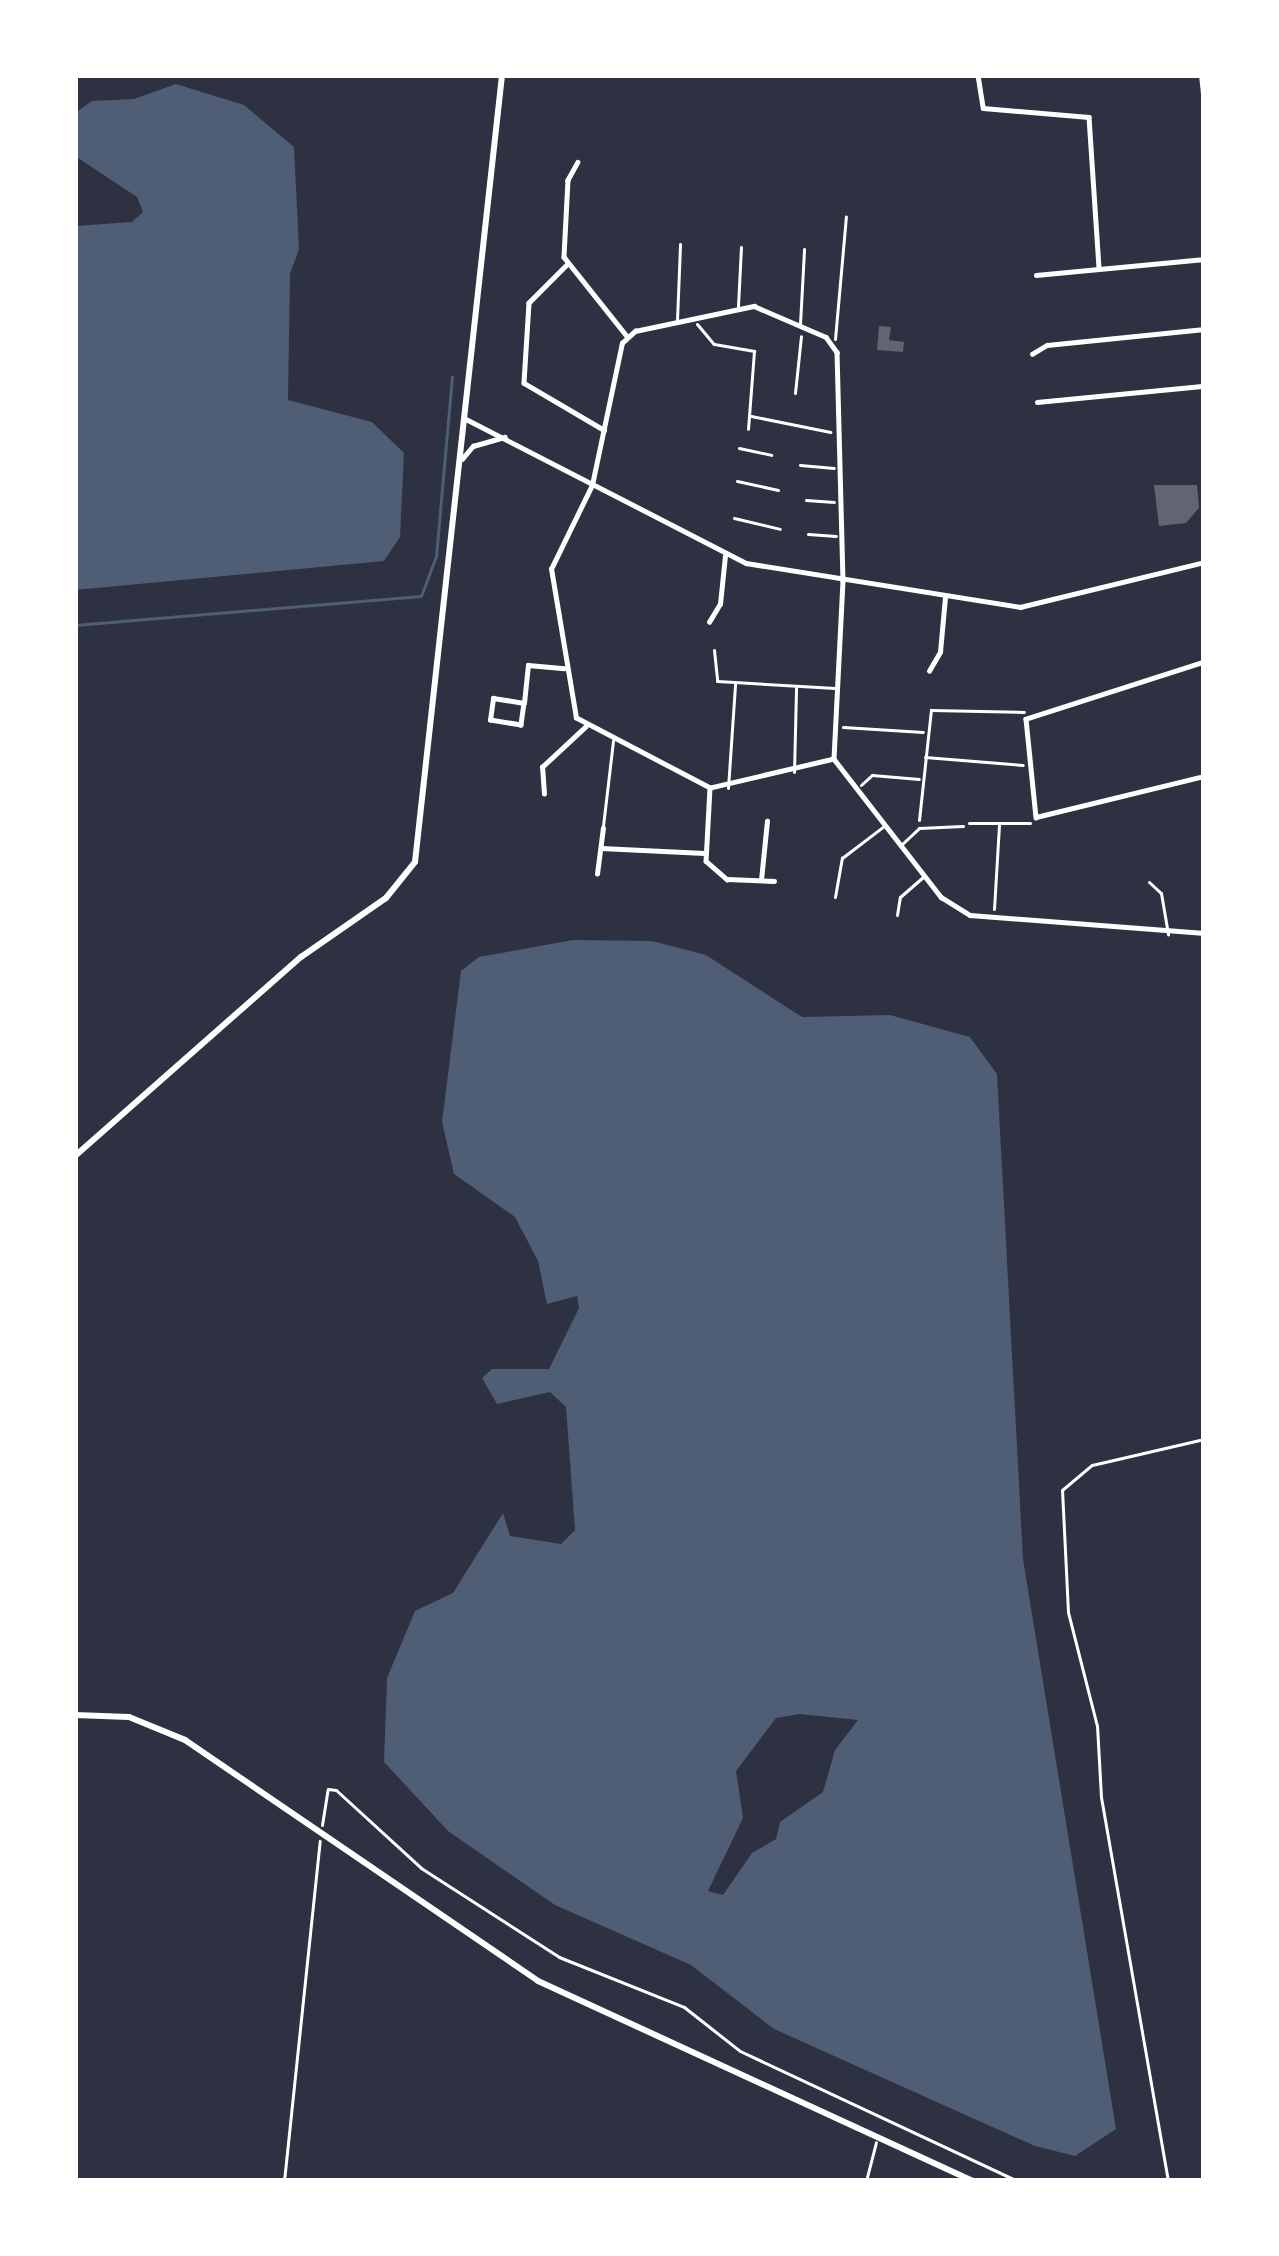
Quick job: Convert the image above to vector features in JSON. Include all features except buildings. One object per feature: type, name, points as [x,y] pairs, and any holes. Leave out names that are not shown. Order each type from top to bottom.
[{"type":"street","points":[[75,1156],[411,872],[427,794],[502,75]]},
{"type":"street","points":[[978,75],[978,106],[1089,117],[1099,269]]},
{"type":"street","points":[[1202,75],[1204,94]]},
{"type":"street","points":[[578,162],[568,179],[568,265],[627,336]]},
{"type":"street","points":[[1036,275],[1204,259]]},
{"type":"street","points":[[568,265],[529,303],[524,383],[604,430]]},
{"type":"street","points":[[627,336],[738,308],[764,308],[802,325],[834,347],[843,503],[834,759],[924,877],[954,908],[993,917],[1168,934],[1204,933]]},
{"type":"street","points":[[1032,354],[1047,345],[1204,329]]},
{"type":"street","points":[[627,336],[592,485],[551,568],[565,668],[585,727],[710,788],[728,788],[834,759]]},
{"type":"street","points":[[1036,402],[1204,386]]},
{"type":"street","points":[[466,419],[725,556],[843,581],[1028,606],[1204,562]]},
{"type":"street","points":[[461,459],[473,446],[505,437]]},
{"type":"street","points":[[709,622],[720,604],[725,556]]},
{"type":"street","points":[[929,671],[940,652],[944,597]]},
{"type":"street","points":[[1204,662],[1028,715],[1036,818],[1204,776]]},
{"type":"street","points":[[524,703],[493,698],[490,720],[521,724],[524,703],[528,665],[565,668]]},
{"type":"street","points":[[544,794],[542,767],[585,727]]},
{"type":"street","points":[[710,788],[704,853],[717,875],[774,881]]},
{"type":"street","points":[[761,880],[767,820]]},
{"type":"street","points":[[597,874],[603,828]]},
{"type":"street","points":[[601,848],[704,853]]},
{"type":"street","points":[[75,1715],[110,1713],[153,1724],[538,1981],[972,2181]]},
{"type":"lane","points":[[677,322],[680,244]]},
{"type":"lane","points":[[738,308],[741,247]]},
{"type":"lane","points":[[802,325],[804,249]]},
{"type":"lane","points":[[714,650],[713,678],[837,688]]},
{"type":"lane","points":[[728,788],[735,682]]},
{"type":"lane","points":[[794,772],[796,686]]},
{"type":"lane","points":[[603,828],[613,741]]},
{"type":"lane","points":[[835,897],[842,858],[884,826]]},
{"type":"lane","points":[[900,846],[919,827],[963,826]]},
{"type":"lane","points":[[897,915],[900,897],[924,877]]},
{"type":"lane","points":[[1149,882],[1161,893],[1168,934]]},
{"type":"lane","points":[[866,2181],[878,2139]]},
{"type":"path","points":[[834,347],[846,216]]},
{"type":"path","points":[[694,318],[704,338],[754,351],[748,429]]},
{"type":"path","points":[[795,394],[802,325]]},
{"type":"path","points":[[750,416],[842,434]]},
{"type":"path","points":[[739,448],[771,455]]},
{"type":"path","points":[[800,465],[842,469]]},
{"type":"path","points":[[737,481],[778,490]]},
{"type":"path","points":[[806,500],[843,503]]},
{"type":"path","points":[[734,518],[780,529]]},
{"type":"path","points":[[808,534],[843,537]]},
{"type":"path","points":[[919,827],[925,732],[934,710],[1028,715]]},
{"type":"path","points":[[834,727],[925,732]]},
{"type":"path","points":[[923,757],[1029,765]]},
{"type":"path","points":[[856,790],[872,775],[921,779]]},
{"type":"path","points":[[963,826],[1036,818]]},
{"type":"path","points":[[993,917],[999,824]]},
{"type":"path","points":[[1167,2181],[1101,1797],[1097,1726],[1068,1612],[1062,1490],[1092,1465],[1204,1439]]},
{"type":"path","points":[[284,2181],[328,1789],[349,1797],[456,1894],[559,1957],[622,1988],[684,2007],[740,2051],[1017,2181]]},
{"type":"water","points":[[176,84],[244,105],[294,147],[299,249],[290,274],[288,400],[372,422],[404,453],[400,537],[384,561],[75,590],[75,226],[132,222],[143,212],[137,197],[75,156],[75,113],[92,101],[134,99]]},
{"type":"water","points":[[573,940],[652,941],[706,955],[802,1017],[890,1015],[970,1037],[997,1074],[1023,1559],[1116,2129],[1075,2156],[1035,2146],[774,2029],[691,1965],[555,1905],[448,1831],[384,1762],[387,1678],[415,1611],[453,1593],[503,1513],[510,1536],[561,1544],[575,1530],[566,1407],[550,1392],[497,1404],[482,1378],[492,1369],[549,1369],[579,1308],[577,1296],[547,1304],[538,1261],[515,1217],[454,1174],[442,1122],[461,971],[479,957]],"holes":[[[799,1714],[858,1720],[835,1750],[823,1792],[780,1822],[776,1839],[752,1853],[723,1895],[708,1891],[743,1818],[736,1771],[776,1718]]]},
{"type":"waterway","points":[[75,625],[421,596],[436,556],[452,377]]}]
